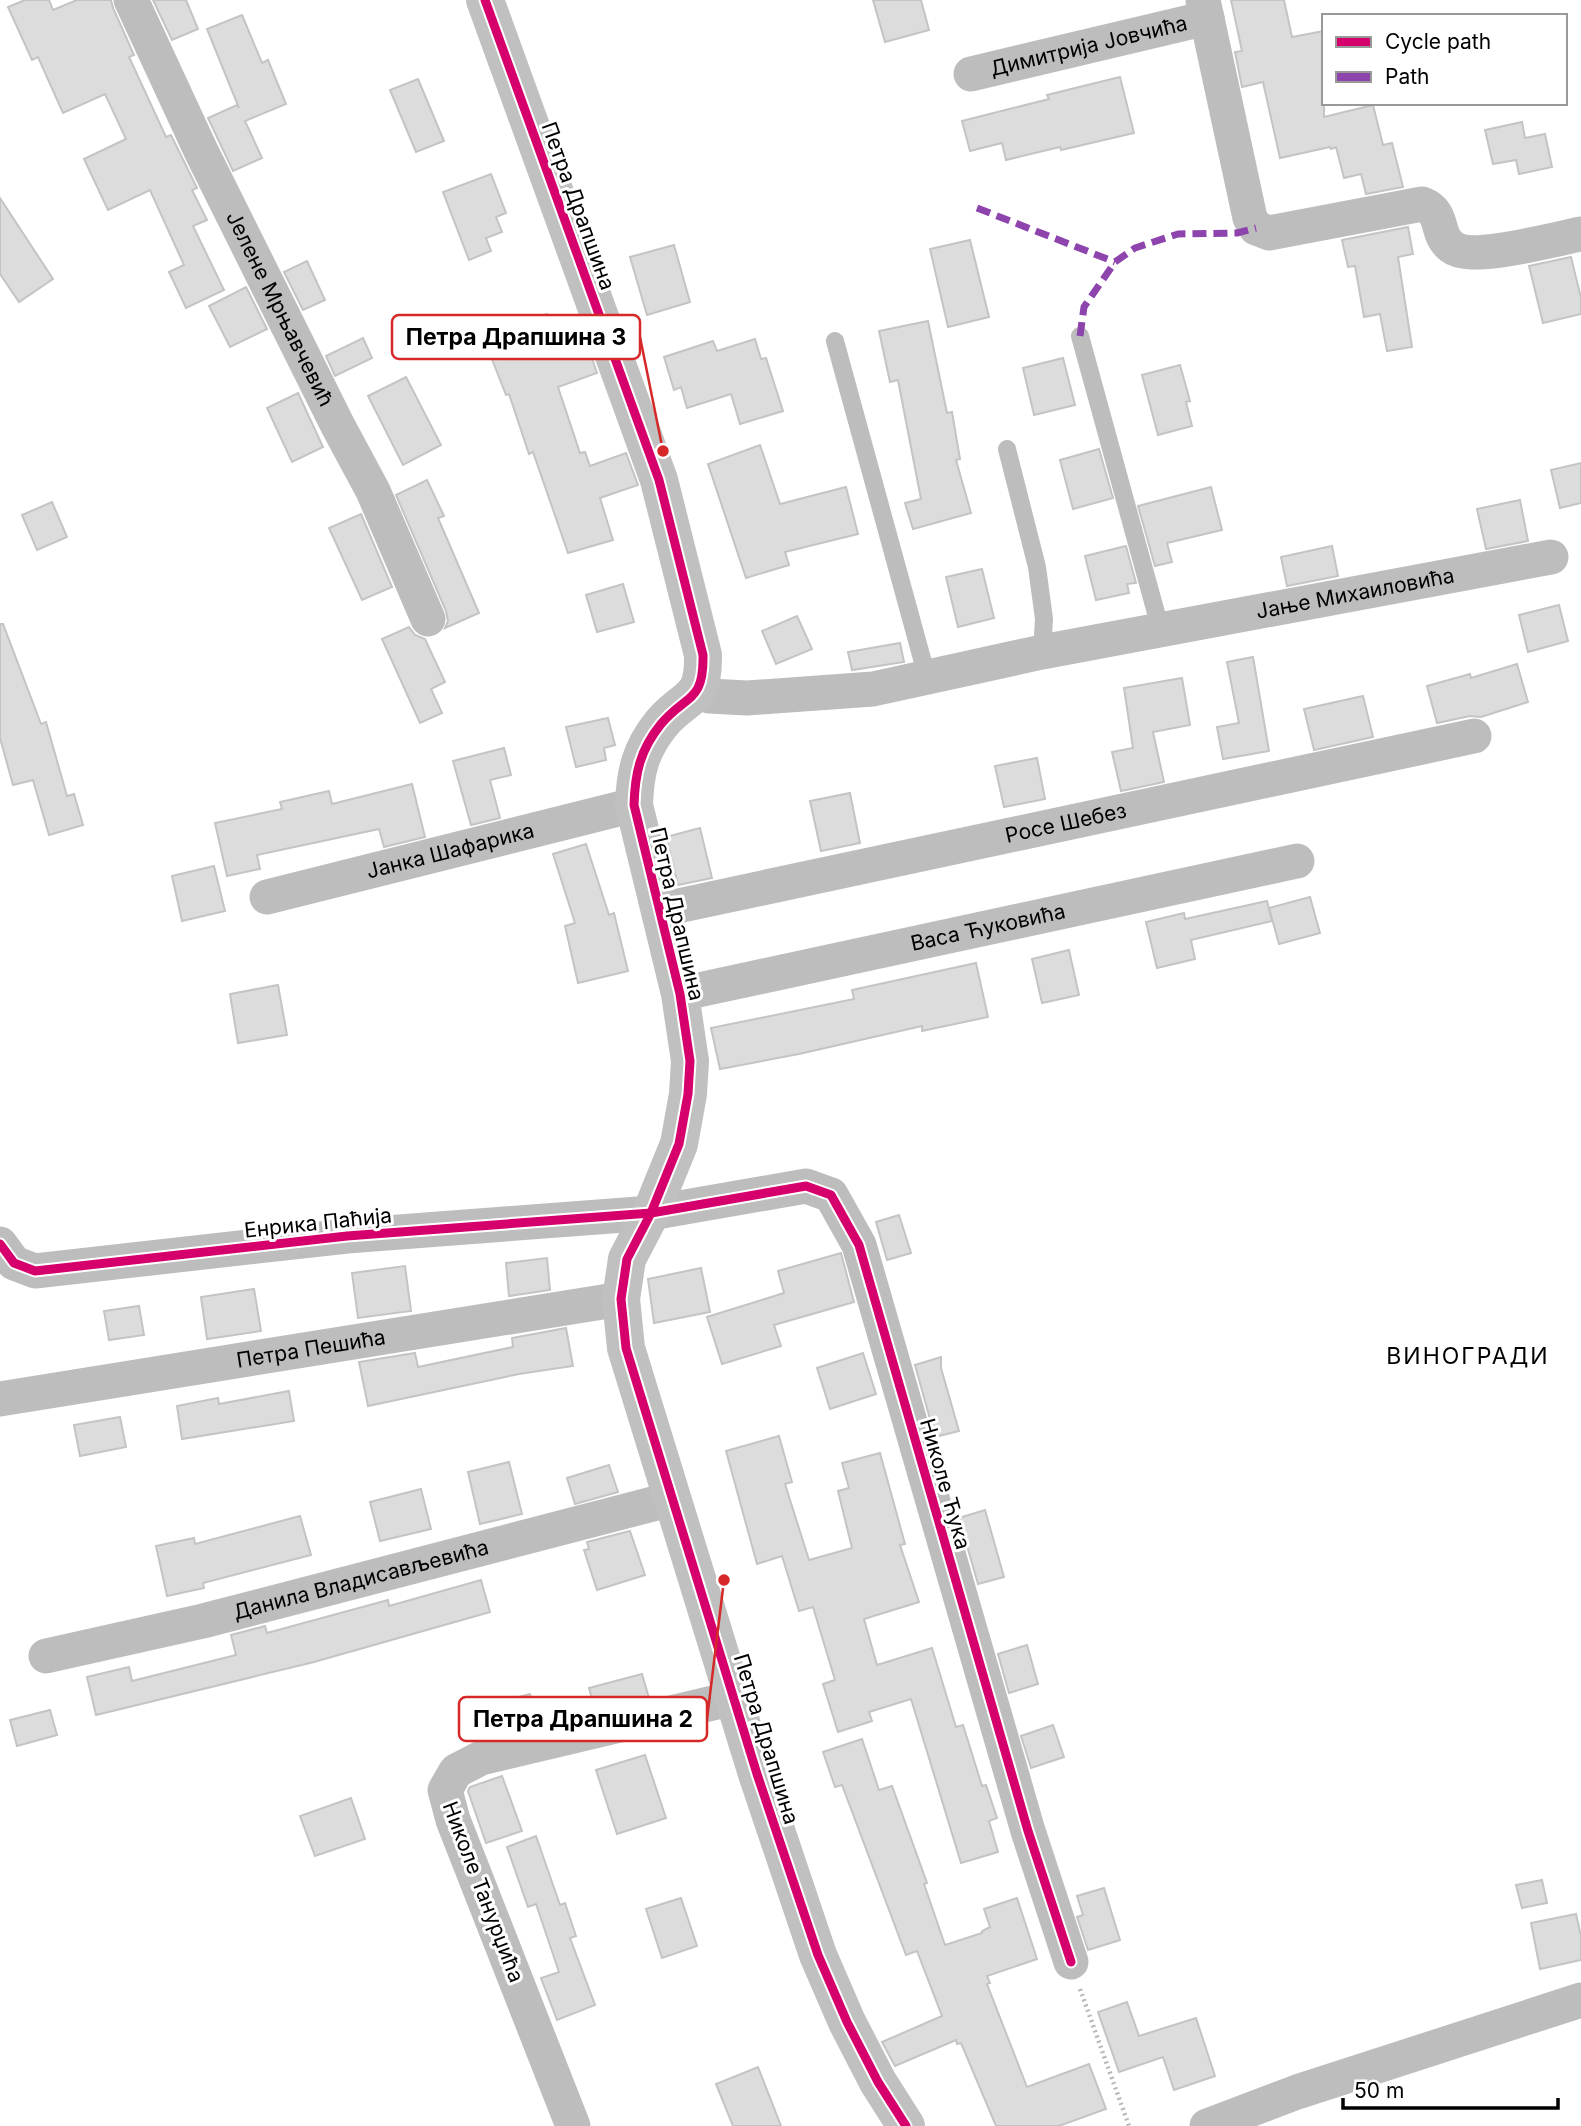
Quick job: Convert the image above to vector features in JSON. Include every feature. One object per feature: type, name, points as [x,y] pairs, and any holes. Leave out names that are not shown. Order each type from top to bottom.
[{"type":"street","name":"Јелене Мрњавчевић","points":[[131,0],[201,151],[373,491],[428,619]]},
{"type":"street","name":"Петра Драпшина","points":[[485,0],[659,480],[703,655],[703,674],[698,691],[661,724],[640,757],[634,805],[680,994],[690,1061],[688,1094],[679,1144],[651,1213],[627,1259],[621,1298],[626,1348],[757,1774],[818,1955],[853,2034],[878,2082],[906,2126]]},
{"type":"street","name":"Димитрија Јовчића","points":[[971,74],[1205,9],[1250,218],[1256,228],[1269,233],[1422,204],[1434,211],[1444,239],[1451,247],[1460,250],[1484,252],[1581,234]]},
{"type":"street","name":"Јање Михаиловића","points":[[698,691],[720,697],[873,689],[1042,652],[1551,556]]},
{"type":"street","name":"Росе Шебез","points":[[659,910],[1474,736]]},
{"type":"street","name":"Јанка Шафарика","points":[[267,897],[634,805]]},
{"type":"street","name":"Васа Ћуковића","points":[[680,994],[1297,861]]},
{"type":"street","name":"Николе Ћука","points":[[651,1213],[806,1186],[831,1195],[847,1220],[859,1245],[1028,1831],[1071,1962]]},
{"type":"street","name":"Енрика Паћија","points":[[0,1244],[14,1263],[35,1271],[347,1236],[651,1213]]},
{"type":"street","name":"Петра Пешића","points":[[0,1399],[621,1298]]},
{"type":"street","name":"Данила Владисављевића","points":[[46,1656],[203,1621],[672,1499]]},
{"type":"street","name":"Николе Танурџића","points":[[573,2126],[453,1820],[445,1790],[456,1771],[481,1758],[734,1698]]},
{"type":"street","points":[[1207,2126],[1249,2118],[1581,2000]]},
{"type":"lane","points":[[1080,336],[1161,631]]},
{"type":"lane","points":[[835,341],[927,677]]},
{"type":"lane","points":[[1007,449],[1039,579],[1044,619],[1042,652]]},
{"type":"path","points":[[1071,1962],[1129,2126]]},
{"type":"building","points":[[25,0],[49,0],[53,10],[77,0],[111,0],[134,55],[129,57],[166,137],[171,135],[197,188],[192,190],[207,220],[193,226],[224,290],[186,308],[169,272],[184,265],[150,190],[108,210],[84,159],[126,139],[105,94],[63,113],[38,57],[32,60],[8,7]]},
{"type":"building","points":[[153,0],[186,0],[198,29],[172,40]]},
{"type":"building","points":[[873,0],[921,0],[929,30],[885,42]]},
{"type":"building","points":[[1231,0],[1284,0],[1292,37],[1322,31],[1324,117],[1373,105],[1383,145],[1392,143],[1403,187],[1366,194],[1361,174],[1344,178],[1336,147],[1280,158],[1263,82],[1242,87],[1235,52],[1242,51]]},
{"type":"building","points":[[242,15],[262,63],[268,60],[286,104],[245,121],[262,158],[233,171],[208,118],[237,105],[239,108],[207,29]]},
{"type":"building","points":[[1120,77],[1134,133],[1006,160],[1002,143],[970,151],[962,121],[1049,99],[1047,95]]},
{"type":"building","points":[[418,79],[444,141],[416,152],[390,90]]},
{"type":"building","points":[[1522,122],[1525,138],[1545,134],[1552,167],[1519,174],[1516,160],[1493,164],[1485,130]]},
{"type":"building","points":[[491,174],[506,213],[496,217],[502,232],[486,238],[491,251],[469,260],[443,192]]},
{"type":"building","points":[[0,198],[53,279],[19,302],[0,274]]},
{"type":"building","points":[[1408,227],[1413,254],[1398,257],[1412,347],[1387,351],[1380,314],[1364,317],[1355,266],[1348,267],[1342,240]]},
{"type":"building","points":[[970,240],[989,317],[948,327],[930,249]]},
{"type":"building","points":[[674,245],[690,302],[647,315],[630,257]]},
{"type":"building","points":[[1571,257],[1581,298],[1581,314],[1543,323],[1529,266]]},
{"type":"building","points":[[307,261],[325,300],[303,310],[284,272]]},
{"type":"building","points":[[246,287],[267,329],[230,347],[209,306]]},
{"type":"building","points":[[547,314],[562,354],[587,344],[597,373],[558,387],[580,453],[585,452],[590,466],[626,453],[638,485],[600,498],[613,540],[568,553],[533,452],[529,454],[509,394],[506,395],[483,336]]},
{"type":"building","points":[[928,321],[947,413],[952,412],[960,459],[956,460],[971,513],[913,529],[905,503],[921,499],[898,380],[890,382],[879,331]]},
{"type":"building","points":[[363,338],[372,358],[335,376],[326,356]]},
{"type":"building","points":[[755,339],[761,359],[766,358],[783,411],[740,424],[731,394],[687,408],[681,387],[674,390],[664,357],[713,341],[717,351]]},
{"type":"building","points":[[1063,358],[1075,405],[1034,415],[1023,368]]},
{"type":"building","points":[[1180,365],[1190,401],[1186,402],[1192,426],[1158,435],[1142,375]]},
{"type":"building","points":[[406,377],[441,445],[403,465],[368,396]]},
{"type":"building","points":[[298,393],[323,447],[292,462],[267,408]]},
{"type":"building","points":[[760,445],[780,504],[846,487],[858,534],[785,552],[789,565],[746,578],[708,464]]},
{"type":"building","points":[[1099,449],[1113,498],[1073,509],[1060,460]]},
{"type":"building","points":[[1581,463],[1581,503],[1560,508],[1551,470]]},
{"type":"building","points":[[427,480],[444,516],[438,518],[479,613],[445,628],[448,621],[446,611],[396,495]]},
{"type":"building","points":[[1211,487],[1222,530],[1167,543],[1172,562],[1155,566],[1138,506]]},
{"type":"building","points":[[1520,500],[1528,541],[1486,549],[1477,509]]},
{"type":"building","points":[[52,502],[67,537],[37,550],[22,515]]},
{"type":"building","points":[[361,514],[392,587],[362,600],[329,528]]},
{"type":"building","points":[[1126,546],[1136,583],[1127,584],[1129,593],[1096,600],[1085,556]]},
{"type":"building","points":[[1332,546],[1338,576],[1287,586],[1281,557]]},
{"type":"building","points":[[982,569],[994,618],[958,627],[946,577]]},
{"type":"building","points":[[623,584],[634,622],[597,632],[586,595]]},
{"type":"building","points":[[1559,605],[1568,641],[1528,652],[1519,615]]},
{"type":"building","points":[[797,616],[812,649],[776,664],[762,631]]},
{"type":"building","points":[[0,624],[3,624],[41,724],[46,722],[67,796],[74,794],[83,825],[49,835],[33,780],[13,785],[0,738]]},
{"type":"building","points":[[409,627],[415,635],[425,639],[445,682],[431,689],[442,713],[420,723],[382,639]]},
{"type":"building","points":[[900,643],[904,662],[852,670],[848,652]]},
{"type":"building","points":[[1253,657],[1269,751],[1223,759],[1217,727],[1239,723],[1227,662]]},
{"type":"building","points":[[1517,664],[1528,702],[1481,717],[1470,716],[1437,723],[1427,686],[1470,674],[1471,678]]},
{"type":"building","points":[[1182,678],[1190,725],[1153,732],[1164,782],[1121,791],[1112,752],[1133,748],[1124,688]]},
{"type":"building","points":[[1363,696],[1373,737],[1314,750],[1304,709]]},
{"type":"building","points":[[608,718],[615,745],[604,748],[606,760],[576,767],[566,727]]},
{"type":"building","points":[[504,748],[511,775],[490,780],[500,818],[471,825],[453,761]]},
{"type":"building","points":[[1037,758],[1045,799],[1004,807],[995,766]]},
{"type":"building","points":[[412,784],[425,837],[384,847],[379,829],[257,855],[260,869],[227,876],[215,823],[282,809],[280,802],[329,791],[332,804]]},
{"type":"building","points":[[850,793],[860,843],[821,851],[810,801]]},
{"type":"building","points":[[700,828],[712,878],[678,885],[666,837]]},
{"type":"building","points":[[586,844],[609,915],[614,913],[628,971],[578,983],[565,926],[575,923],[553,854]]},
{"type":"building","points":[[214,866],[225,911],[182,921],[172,876]]},
{"type":"building","points":[[1310,897],[1320,933],[1279,944],[1269,908]]},
{"type":"building","points":[[1267,901],[1272,921],[1191,940],[1195,959],[1157,968],[1146,922],[1184,913],[1185,919]]},
{"type":"building","points":[[1069,950],[1079,995],[1042,1003],[1032,959]]},
{"type":"building","points":[[976,963],[988,1017],[922,1031],[922,1026],[720,1069],[711,1028],[854,999],[852,990]]},
{"type":"building","points":[[278,985],[287,1035],[238,1043],[230,994]]},
{"type":"building","points":[[899,1215],[911,1253],[887,1260],[876,1222]]},
{"type":"building","points":[[841,1253],[854,1302],[774,1325],[781,1346],[722,1364],[707,1317],[784,1293],[778,1271]]},
{"type":"building","points":[[547,1258],[550,1290],[509,1296],[506,1263]]},
{"type":"building","points":[[405,1266],[411,1311],[358,1318],[352,1273]]},
{"type":"building","points":[[701,1268],[710,1312],[654,1323],[648,1279]]},
{"type":"building","points":[[254,1289],[261,1331],[207,1339],[201,1297]]},
{"type":"building","points":[[139,1306],[144,1335],[109,1340],[104,1311]]},
{"type":"building","points":[[566,1328],[573,1366],[519,1374],[368,1406],[359,1362],[415,1353],[418,1367],[513,1347],[512,1338]]},
{"type":"building","points":[[863,1353],[876,1394],[830,1409],[817,1368]]},
{"type":"building","points":[[941,1357],[941,1368],[959,1431],[935,1437],[915,1365]]},
{"type":"building","points":[[289,1391],[294,1421],[182,1439],[177,1406],[218,1398],[219,1404]]},
{"type":"building","points":[[120,1417],[126,1447],[80,1456],[74,1425]]},
{"type":"building","points":[[779,1436],[792,1482],[785,1484],[809,1560],[852,1548],[838,1491],[849,1488],[842,1463],[880,1453],[905,1544],[900,1545],[919,1602],[864,1619],[877,1665],[932,1648],[956,1727],[963,1725],[982,1786],[986,1785],[997,1818],[989,1821],[998,1852],[961,1863],[911,1699],[869,1712],[872,1721],[838,1732],[823,1684],[835,1680],[813,1607],[799,1611],[782,1556],[757,1564],[726,1451]]},
{"type":"building","points":[[509,1462],[522,1514],[480,1524],[468,1472]]},
{"type":"building","points":[[609,1465],[618,1492],[575,1504],[567,1478]]},
{"type":"building","points":[[421,1489],[431,1529],[380,1541],[370,1502]]},
{"type":"building","points":[[985,1510],[1004,1577],[978,1584],[959,1518]]},
{"type":"building","points":[[300,1516],[311,1555],[203,1583],[204,1588],[167,1596],[156,1546],[194,1538],[195,1544]]},
{"type":"building","points":[[630,1531],[645,1575],[597,1590],[584,1550],[589,1549],[587,1542]]},
{"type":"building","points":[[481,1580],[490,1612],[314,1662],[96,1715],[87,1677],[129,1667],[132,1681],[236,1655],[231,1635],[265,1626],[267,1633],[388,1600],[389,1606]]},
{"type":"building","points":[[1027,1645],[1038,1684],[1009,1693],[998,1654]]},
{"type":"building","points":[[642,1674],[649,1698],[595,1710],[589,1688]]},
{"type":"building","points":[[530,1694],[538,1724],[485,1736],[477,1708]]},
{"type":"building","points":[[50,1710],[57,1735],[17,1746],[10,1720]]},
{"type":"building","points":[[1053,1725],[1064,1757],[1031,1768],[1021,1736]]},
{"type":"building","points":[[862,1739],[879,1790],[892,1786],[927,1883],[924,1884],[945,1945],[982,1933],[990,1927],[984,1909],[1017,1898],[1037,1959],[987,1976],[990,1983],[987,1984],[1027,2087],[1089,2064],[1106,2109],[1059,2126],[996,2126],[961,2043],[957,2044],[956,2040],[895,2066],[882,2042],[942,2016],[917,1951],[906,1955],[842,1785],[835,1787],[823,1752]]},
{"type":"building","points":[[645,1755],[666,1818],[617,1834],[596,1770]]},
{"type":"building","points":[[502,1776],[522,1831],[486,1843],[468,1791],[470,1787]]},
{"type":"building","points":[[351,1798],[365,1839],[315,1856],[300,1816]]},
{"type":"building","points":[[536,1836],[560,1905],[565,1903],[576,1936],[570,1938],[595,2005],[557,2020],[541,1978],[559,1972],[536,1904],[528,1907],[507,1847]]},
{"type":"building","points":[[1542,1880],[1547,1903],[1522,1908],[1516,1885]]},
{"type":"building","points":[[1104,1888],[1120,1940],[1088,1950],[1077,1917],[1083,1915],[1077,1896]]},
{"type":"building","points":[[681,1898],[697,1946],[662,1958],[646,1909]]},
{"type":"building","points":[[1576,1914],[1581,1936],[1581,1960],[1540,1969],[1531,1923]]},
{"type":"building","points":[[1127,2002],[1139,2036],[1196,2018],[1215,2076],[1174,2090],[1163,2057],[1119,2072],[1098,2012]]},
{"type":"building","points":[[758,2067],[781,2126],[733,2126],[716,2084]]},
{"type":"marked path","points":[[977,208],[1115,262]]},
{"type":"marked path","points":[[1080,336],[1084,307],[1115,262],[1135,248],[1178,234],[1237,233],[1256,228]]},
{"type":"cycle path","points":[[485,0],[659,480],[703,655],[703,671],[697,690],[670,714],[648,743],[636,782],[634,805],[680,994],[690,1061],[688,1094],[679,1144],[651,1213],[627,1259],[621,1299],[626,1348],[757,1774],[818,1955],[847,2022],[878,2082],[906,2126]]},
{"type":"cycle path","points":[[0,1244],[14,1263],[35,1271],[347,1236],[651,1213],[806,1186],[831,1195],[859,1245],[1028,1831],[1071,1962]]},
{"type":"place","name":"Петра Драпшина 3","points":[[663,451]]},
{"type":"place","name":"Петра Драпшина 2","points":[[724,1580]]},
{"type":"district","name":"ВИНОГРАДИ","points":[[1468,1356]]}]
